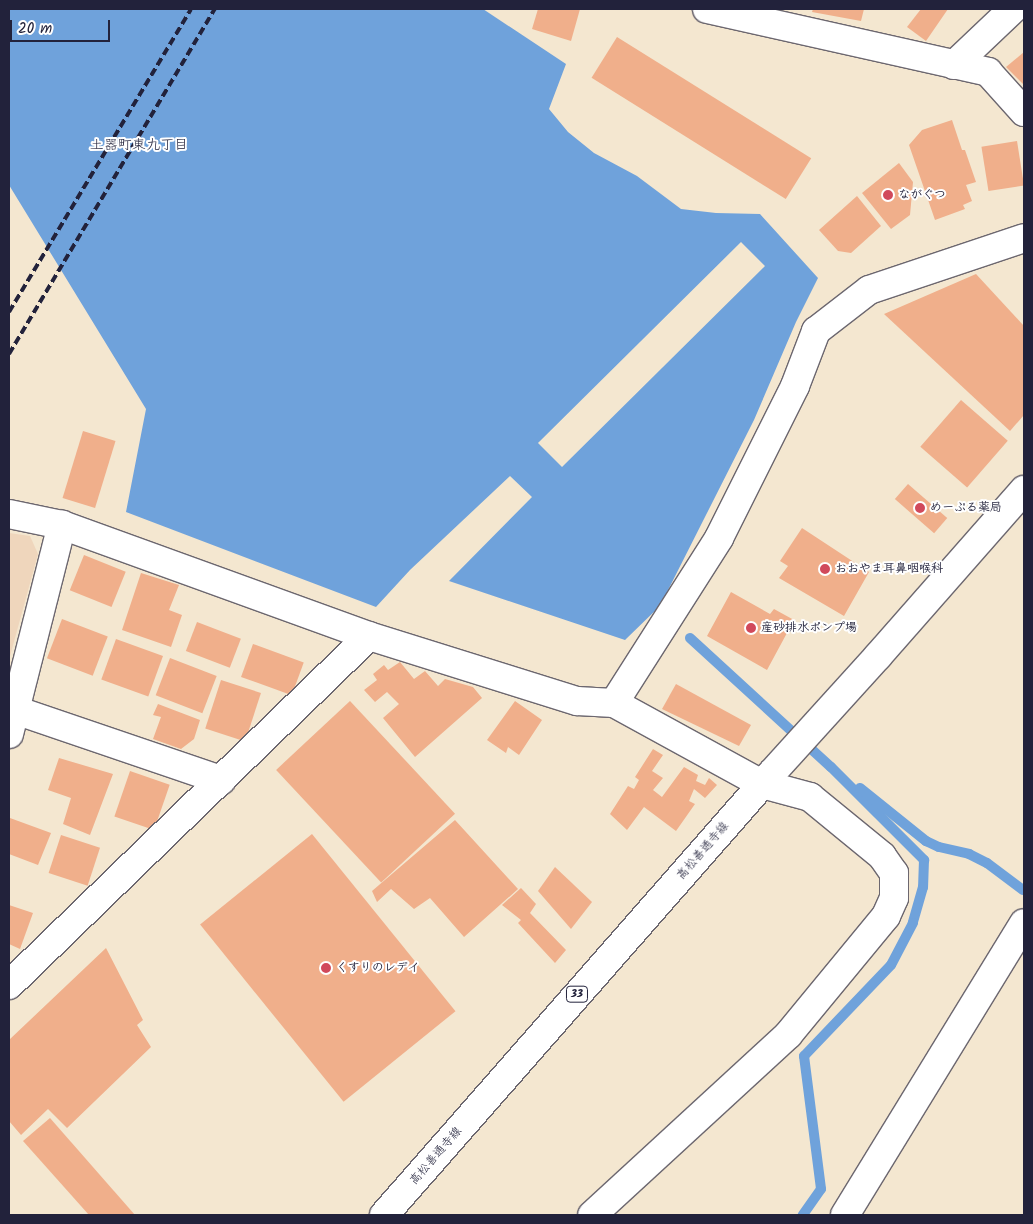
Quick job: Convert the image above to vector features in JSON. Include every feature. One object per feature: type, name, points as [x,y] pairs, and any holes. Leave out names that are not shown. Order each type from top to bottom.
[{"type":"street","points":[[707,9],[988,72],[1024,112]]},
{"type":"street","points":[[954,65],[1013,9]]},
{"type":"street","points":[[614,703],[719,538],[795,386],[816,331],[868,290],[1024,238]]},
{"type":"street","name":"高松善通寺線","points":[[384,1215],[766,779],[878,656],[1024,490]]},
{"type":"street","points":[[9,514],[62,524],[369,636],[577,701],[614,703],[766,779],[810,797],[882,856],[894,873],[894,898],[886,916],[788,1035],[592,1215]]},
{"type":"street","points":[[62,524],[12,722],[222,780]]},
{"type":"street","points":[[9,985],[369,636]]},
{"type":"street","points":[[845,1215],[1024,923]]},
{"type":"shaded area","points":[[9,533],[30,536],[38,554],[9,660]]},
{"type":"water","points":[[9,9],[483,9],[566,64],[549,109],[568,132],[594,153],[637,176],[681,209],[716,213],[760,214],[818,278],[796,322],[754,420],[660,606],[625,640],[449,581],[532,497],[510,476],[410,570],[376,607],[126,512],[146,409],[9,185]],"holes":[[[741,242],[765,266],[562,467],[538,443]]]},
{"type":"building","points":[[538,9],[580,9],[571,41],[532,29]]},
{"type":"building","points":[[813,9],[864,9],[861,21],[812,12]]},
{"type":"building","points":[[921,9],[948,9],[926,41],[907,27]]},
{"type":"building","points":[[617,37],[811,158],[786,199],[592,78]]},
{"type":"building","points":[[1024,52],[1024,85],[1006,67]]},
{"type":"building","points":[[952,120],[962,150],[965,150],[976,182],[966,185],[972,201],[963,205],[965,209],[935,220],[909,145],[922,130]]},
{"type":"building","points":[[1017,141],[1024,185],[988,191],[981,147]]},
{"type":"building","points":[[899,163],[913,182],[910,215],[891,229],[862,193]]},
{"type":"building","points":[[857,196],[881,226],[851,253],[838,251],[819,230]]},
{"type":"building","points":[[976,274],[1024,326],[1024,415],[1010,431],[884,314]]},
{"type":"building","points":[[961,400],[1008,441],[967,487],[920,447]]},
{"type":"building","points":[[83,431],[116,441],[95,508],[63,498]]},
{"type":"building","points":[[908,484],[947,518],[934,533],[895,499]]},
{"type":"building","name":"おおやま耳鼻咽喉科","points":[[802,528],[869,572],[844,616],[779,578],[788,566],[780,561]]},
{"type":"building","points":[[84,555],[126,572],[111,607],[70,590]]},
{"type":"building","points":[[141,573],[179,585],[169,610],[182,615],[171,647],[122,630]]},
{"type":"building","name":"産砂排水ポンプ場","points":[[731,592],[770,614],[774,609],[794,620],[767,670],[707,636]]},
{"type":"building","points":[[62,619],[108,637],[93,676],[47,658]]},
{"type":"building","points":[[197,622],[241,639],[230,668],[186,651]]},
{"type":"building","points":[[116,639],[163,656],[148,697],[101,679]]},
{"type":"building","points":[[253,644],[304,662],[292,695],[241,677]]},
{"type":"building","points":[[170,658],[217,676],[202,713],[156,695]]},
{"type":"building","points":[[400,662],[414,679],[425,671],[438,686],[445,679],[473,687],[482,698],[415,757],[383,718],[399,704],[387,692],[375,702],[364,690],[377,680],[373,674],[384,665],[388,670]]},
{"type":"building","points":[[221,680],[261,693],[245,741],[205,729]]},
{"type":"building","points":[[676,684],[751,725],[739,746],[662,709]]},
{"type":"building","points":[[350,701],[455,814],[381,883],[276,770]]},
{"type":"building","points":[[515,701],[542,720],[519,755],[508,747],[506,753],[487,740]]},
{"type":"building","points":[[158,704],[200,720],[194,739],[181,749],[153,739],[161,717],[153,715]]},
{"type":"building","points":[[653,749],[663,755],[652,771],[663,778],[653,790],[662,797],[684,767],[698,775],[696,781],[705,785],[709,778],[717,785],[705,798],[694,789],[689,801],[695,804],[676,831],[644,807],[627,830],[610,814],[628,786],[634,789],[639,780],[635,777]]},
{"type":"building","points":[[59,758],[113,774],[90,835],[63,824],[71,798],[48,790]]},
{"type":"building","points":[[130,771],[170,785],[154,830],[114,816]]},
{"type":"building","points":[[10,818],[51,833],[38,865],[9,854]]},
{"type":"building","points":[[455,820],[518,889],[464,937],[430,898],[414,909],[391,889],[377,902],[372,891]]},
{"type":"building","name":"くすりのレデイ","points":[[312,834],[455,1011],[344,1102],[200,925]]},
{"type":"building","points":[[61,835],[100,848],[88,886],[49,873]]},
{"type":"building","points":[[555,867],[592,902],[571,929],[538,891]]},
{"type":"building","points":[[521,888],[536,904],[530,913],[566,950],[555,963],[518,923],[521,920],[502,905]]},
{"type":"building","points":[[9,905],[33,913],[20,949],[9,944]]},
{"type":"building","points":[[106,948],[143,1020],[137,1025],[151,1047],[67,1128],[48,1109],[21,1135],[9,1121],[9,1040]]},
{"type":"building","points":[[50,1118],[135,1215],[89,1215],[23,1141]]},
{"type":"waterway","points":[[690,638],[831,767],[924,860],[923,887],[913,923],[891,965],[804,1056],[821,1189],[803,1215]]},
{"type":"waterway","points":[[860,788],[926,841],[939,847],[969,854],[987,863],[1023,890]]},
{"type":"railway","points":[[9,312],[191,9]]},
{"type":"railway","points":[[9,354],[215,9]]},
{"type":"place","name":"ながぐつ","points":[[888,195]]},
{"type":"place","name":"めーぷる薬局","points":[[920,508]]},
{"type":"place","name":"おおやま耳鼻咽喉科","points":[[825,569]]},
{"type":"place","name":"産砂排水ポンプ場","points":[[751,628]]},
{"type":"place","name":"くすりのレデイ","points":[[326,968]]},
{"type":"district","name":"土器町東九丁目","points":[[139,145]]}]
